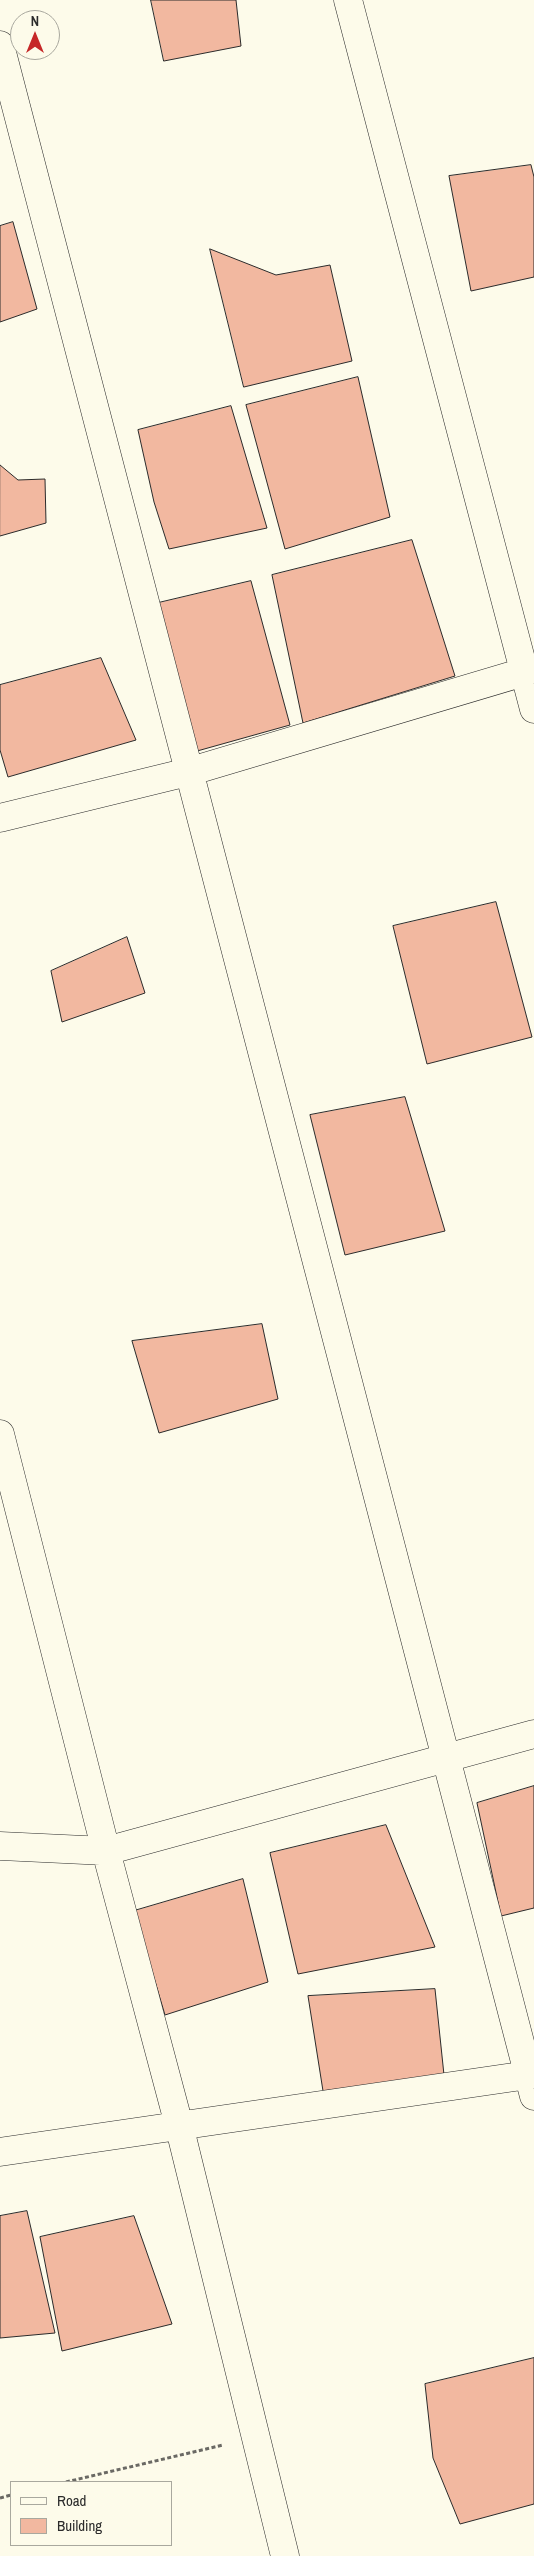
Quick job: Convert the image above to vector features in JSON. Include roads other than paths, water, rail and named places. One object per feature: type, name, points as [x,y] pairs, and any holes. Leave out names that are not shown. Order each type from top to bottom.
[{"type":"street","points":[[348,0],[529,670],[534,709]]},
{"type":"street","points":[[0,45],[445,1758],[532,2081],[179,2125],[0,2152]]},
{"type":"street","points":[[0,818],[188,772],[529,670]]},
{"type":"street","points":[[0,1434],[106,1852],[179,2125],[285,2556]]},
{"type":"street","points":[[0,1846],[106,1852],[534,1734]]}]
